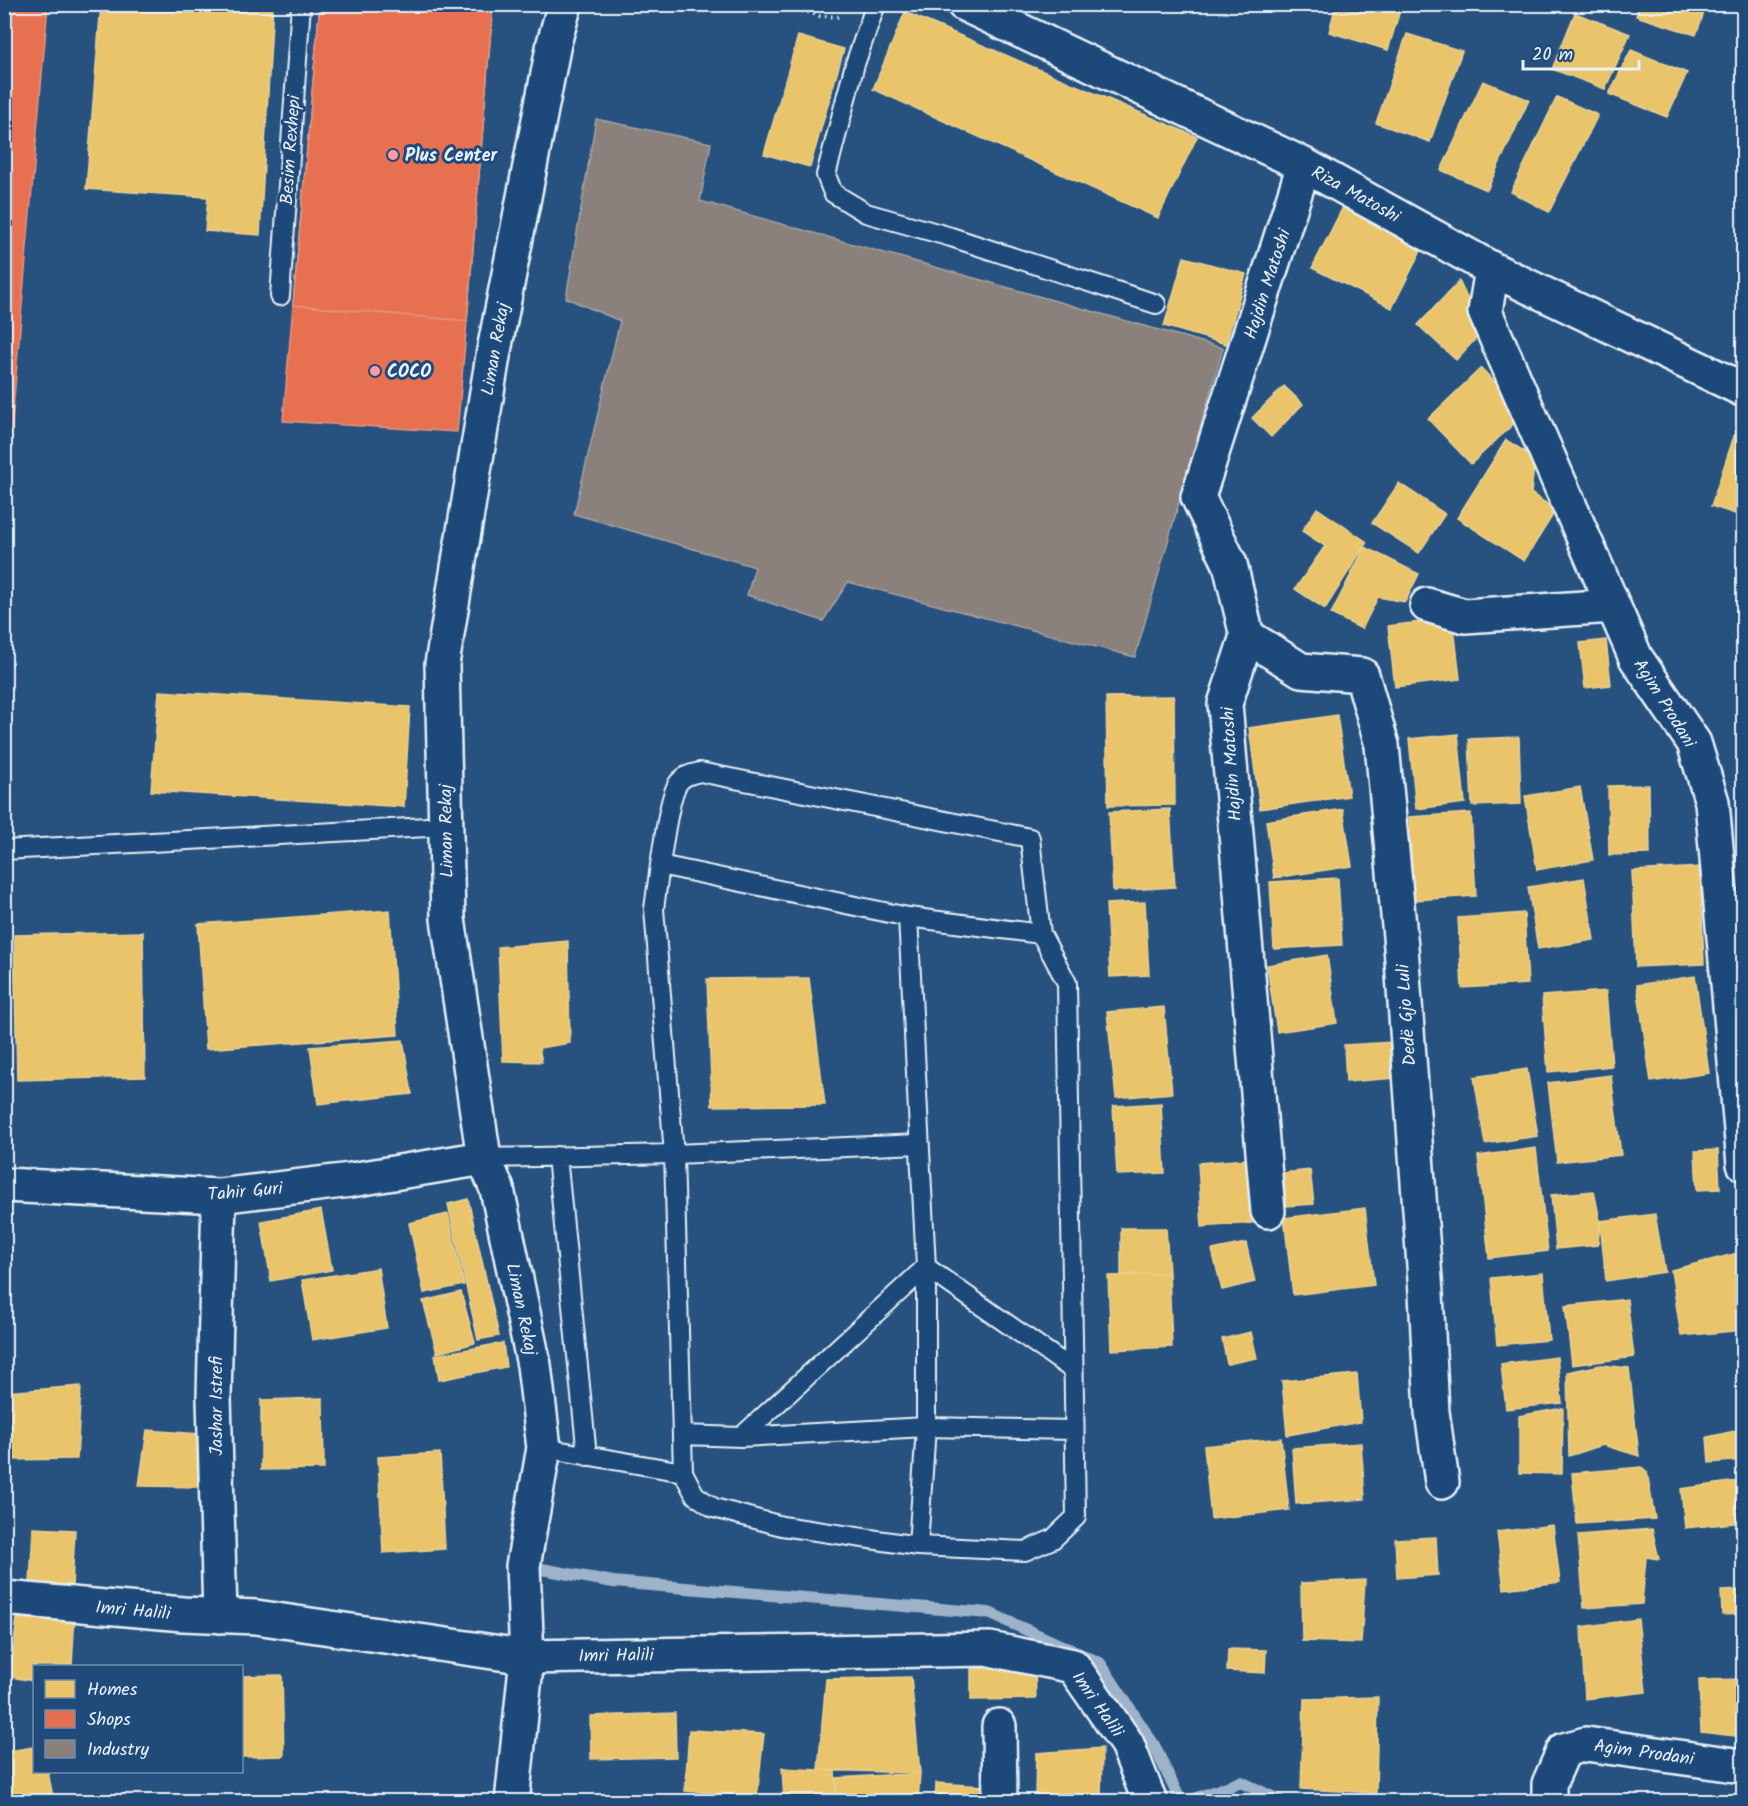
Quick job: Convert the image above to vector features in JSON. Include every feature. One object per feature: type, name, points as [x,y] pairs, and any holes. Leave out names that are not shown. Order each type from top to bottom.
[{"type":"street","name":"Liman Rekaj","points":[[512,1802],[527,1657],[523,1566],[544,1448],[534,1365],[496,1189],[484,1158],[448,919],[442,664],[493,356],[554,43],[565,4]]},
{"type":"street","name":"Riza Matoshi","points":[[964,4],[1304,165],[1492,269],[1743,390]]},
{"type":"street","name":"Hajdin Matoshi","points":[[1268,1211],[1225,704],[1247,636],[1230,564],[1198,497],[1304,165]]},
{"type":"street","name":"Agim Prodani","points":[[1492,269],[1485,312],[1636,658],[1694,743],[1712,802],[1743,1164]]},
{"type":"street","points":[[1427,605],[1465,616],[1613,606]]},
{"type":"street","name":"Dedë Gjo Luli","points":[[1247,636],[1302,670],[1362,675],[1382,745],[1402,958],[1426,1293],[1432,1413],[1442,1482]]},
{"type":"street","name":"Tahir Guri","points":[[4,1185],[219,1196],[351,1180],[484,1158]]},
{"type":"street","name":"Jashar Istrefi","points":[[219,1196],[214,1397],[220,1616]]},
{"type":"street","name":"Imri Halili","points":[[4,1598],[183,1614],[256,1617],[527,1657],[990,1649],[1073,1666],[1127,1744],[1150,1802]]},
{"type":"street","points":[[999,1725],[999,1802]]},
{"type":"street","name":"Agim Prodani","points":[[1549,1802],[1550,1784],[1564,1750],[1586,1744],[1743,1765]]},
{"type":"lane","name":"Besim Rexhepi","points":[[280,296],[301,4]]},
{"type":"lane","points":[[876,4],[855,64],[826,175],[833,193],[866,213],[951,237],[1155,304]]},
{"type":"lane","points":[[700,772],[1030,838],[1041,934],[1066,983],[1076,1516],[1053,1539],[1025,1551],[918,1546],[782,1526],[714,1508],[695,1495],[683,1472],[674,1154],[654,909],[660,865],[677,784],[685,776],[700,772]]},
{"type":"lane","points":[[4,850],[446,826]]},
{"type":"lane","points":[[660,865],[908,917],[1041,934]]},
{"type":"lane","points":[[908,917],[926,1267],[926,1427],[918,1546]]},
{"type":"lane","points":[[484,1158],[674,1154],[920,1144]]},
{"type":"lane","points":[[557,1156],[587,1456]]},
{"type":"lane","points":[[926,1267],[1073,1370]]},
{"type":"lane","points":[[741,1437],[926,1267]]},
{"type":"lane","points":[[683,1435],[741,1437],[926,1427],[1074,1430]]},
{"type":"lane","points":[[544,1448],[683,1472]]},
{"type":"building: Homes","points":[[101,4],[273,4],[260,235],[205,231],[208,197],[86,189]]},
{"type":"building: Homes","points":[[320,4],[413,4],[385,313],[293,305]]},
{"type":"building: Homes","points":[[413,4],[493,4],[467,321],[385,313]]},
{"type":"building: Homes","points":[[1336,4],[1402,4],[1388,50],[1329,32]]},
{"type":"building: Homes","points":[[1639,4],[1707,4],[1696,35],[1636,16]]},
{"type":"building: Homes","points":[[905,12],[1197,137],[1158,218],[873,89]]},
{"type":"building: Homes","points":[[1575,13],[1630,34],[1605,89],[1552,69]]},
{"type":"building: Homes","points":[[1407,34],[1462,51],[1430,142],[1376,123]]},
{"type":"building: Homes","points":[[798,36],[844,49],[810,167],[764,154]]},
{"type":"building: Homes","points":[[1631,50],[1687,73],[1667,117],[1609,94]]},
{"type":"building: Homes","points":[[1483,81],[1529,100],[1487,190],[1441,170]]},
{"type":"building: Homes","points":[[1557,97],[1598,115],[1549,212],[1511,192]]},
{"type":"building: Homes","points":[[1345,203],[1425,243],[1392,308],[1312,268]]},
{"type":"building: Homes","points":[[1184,257],[1246,274],[1226,344],[1164,326]]},
{"type":"building: Homes","points":[[1459,281],[1483,331],[1456,360],[1418,325]]},
{"type":"building: Homes","points":[[1481,368],[1525,413],[1471,464],[1428,419]]},
{"type":"building: Homes","points":[[1284,386],[1303,404],[1271,437],[1252,418]]},
{"type":"building: Homes","points":[[1740,418],[1744,419],[1744,517],[1711,506]]},
{"type":"building: Homes","points":[[1506,440],[1535,458],[1531,493],[1556,510],[1524,561],[1457,518]]},
{"type":"building: Homes","points":[[1399,483],[1445,514],[1419,553],[1372,523]]},
{"type":"building: Homes","points":[[1317,508],[1367,542],[1325,609],[1295,589],[1325,546],[1302,531]]},
{"type":"building: Homes","points":[[1365,547],[1419,574],[1405,602],[1378,597],[1362,629],[1331,614]]},
{"type":"building: Homes","points":[[1453,618],[1460,679],[1395,687],[1388,626]]},
{"type":"building: Homes","points":[[1606,640],[1611,685],[1585,688],[1580,643]]},
{"type":"building: Homes","points":[[159,691],[410,707],[404,807],[151,791]]},
{"type":"building: Homes","points":[[1174,696],[1175,805],[1108,806],[1106,697]]},
{"type":"building: Homes","points":[[1337,715],[1349,796],[1260,809],[1249,728]]},
{"type":"building: Homes","points":[[1458,734],[1465,803],[1416,809],[1409,739]]},
{"type":"building: Homes","points":[[1519,737],[1521,804],[1472,806],[1469,739]]},
{"type":"building: Homes","points":[[1649,785],[1650,854],[1609,855],[1608,786]]},
{"type":"building: Homes","points":[[1580,787],[1593,860],[1537,870],[1525,796]]},
{"type":"building: Homes","points":[[1170,809],[1175,887],[1113,891],[1109,812]]},
{"type":"building: Homes","points":[[1343,809],[1352,866],[1274,878],[1266,821]]},
{"type":"building: Homes","points":[[1471,813],[1476,896],[1414,900],[1409,817]]},
{"type":"building: Homes","points":[[1700,867],[1704,964],[1636,967],[1632,871]]},
{"type":"building: Homes","points":[[1338,878],[1342,945],[1274,949],[1270,882]]},
{"type":"building: Homes","points":[[1584,878],[1594,940],[1538,949],[1528,887]]},
{"type":"building: Homes","points":[[1145,902],[1149,975],[1110,977],[1106,904]]},
{"type":"building: Homes","points":[[390,910],[398,1035],[206,1049],[198,924]]},
{"type":"building: Homes","points":[[1524,913],[1528,984],[1462,988],[1458,918]]},
{"type":"building: Homes","points":[[143,932],[145,1077],[17,1080],[14,935]]},
{"type":"building: Homes","points":[[568,941],[570,1043],[539,1048],[542,1062],[503,1061],[498,947]]},
{"type":"building: Homes","points":[[1327,955],[1337,1023],[1277,1032],[1267,965]]},
{"type":"building: Homes","points":[[1695,976],[1709,1073],[1651,1082],[1637,985]]},
{"type":"building: Homes","points":[[809,978],[825,1105],[712,1106],[707,979]]},
{"type":"building: Homes","points":[[1606,991],[1612,1066],[1548,1072],[1542,996]]},
{"type":"building: Homes","points":[[1164,1007],[1172,1093],[1116,1098],[1107,1012]]},
{"type":"building: Homes","points":[[403,1040],[412,1094],[318,1104],[310,1047]]},
{"type":"building: Homes","points":[[1394,1042],[1396,1078],[1346,1082],[1344,1045]]},
{"type":"building: Homes","points":[[1527,1069],[1538,1136],[1485,1144],[1474,1077]]},
{"type":"building: Homes","points":[[1611,1075],[1621,1155],[1557,1162],[1548,1083]]},
{"type":"building: Homes","points":[[1161,1103],[1165,1173],[1117,1175],[1113,1106]]},
{"type":"building: Homes","points":[[1536,1148],[1548,1251],[1489,1258],[1478,1156]]},
{"type":"building: Homes","points":[[1718,1150],[1720,1189],[1697,1190],[1695,1151]]},
{"type":"building: Homes","points":[[1247,1159],[1252,1223],[1202,1227],[1198,1163]]},
{"type":"building: Homes","points":[[1310,1170],[1314,1204],[1286,1206],[1283,1173]]},
{"type":"building: Homes","points":[[1594,1191],[1600,1221],[1598,1245],[1556,1249],[1551,1195]]},
{"type":"building: Homes","points":[[468,1199],[499,1336],[478,1340],[448,1204]]},
{"type":"building: Homes","points":[[1365,1208],[1374,1285],[1293,1295],[1284,1218]]},
{"type":"building: Homes","points":[[321,1210],[332,1270],[271,1281],[261,1221]]},
{"type":"building: Homes","points":[[448,1214],[464,1285],[424,1293],[409,1223]]},
{"type":"building: Homes","points":[[1655,1214],[1665,1272],[1606,1281],[1600,1221]]},
{"type":"building: Homes","points":[[1121,1228],[1166,1228],[1169,1273],[1121,1275]]},
{"type":"building: Homes","points":[[1246,1243],[1255,1282],[1222,1290],[1212,1250]]},
{"type":"building: Homes","points":[[1742,1252],[1744,1330],[1681,1336],[1671,1270]]},
{"type":"building: Homes","points":[[378,1268],[387,1328],[312,1340],[302,1280]]},
{"type":"building: Homes","points":[[1169,1273],[1172,1347],[1111,1350],[1108,1276]]},
{"type":"building: Homes","points":[[1543,1273],[1549,1340],[1497,1345],[1491,1278]]},
{"type":"building: Homes","points":[[461,1292],[475,1343],[437,1353],[423,1301]]},
{"type":"building: Homes","points":[[1627,1299],[1634,1357],[1572,1365],[1565,1306]]},
{"type":"building: Homes","points":[[1251,1332],[1257,1358],[1227,1364],[1222,1339]]},
{"type":"building: Homes","points":[[503,1343],[506,1367],[439,1380],[435,1355]]},
{"type":"building: Homes","points":[[1557,1357],[1562,1403],[1506,1409],[1501,1364]]},
{"type":"building: Homes","points":[[1601,1365],[1629,1368],[1639,1456],[1603,1445],[1569,1456],[1567,1372]]},
{"type":"building: Homes","points":[[1357,1374],[1361,1422],[1287,1435],[1282,1381]]},
{"type":"building: Homes","points":[[81,1386],[77,1459],[5,1460],[5,1392]]},
{"type":"building: Homes","points":[[323,1398],[324,1469],[261,1470],[261,1400]]},
{"type":"building: Homes","points":[[1563,1408],[1562,1474],[1519,1473],[1519,1416]]},
{"type":"building: Homes","points":[[1744,1429],[1744,1460],[1709,1463],[1707,1437]]},
{"type":"building: Homes","points":[[147,1430],[200,1434],[197,1487],[139,1486]]},
{"type":"building: Homes","points":[[1281,1438],[1289,1510],[1211,1519],[1204,1446]]},
{"type":"building: Homes","points":[[1361,1443],[1365,1499],[1296,1504],[1292,1448]]},
{"type":"building: Homes","points":[[440,1453],[445,1549],[383,1553],[378,1457]]},
{"type":"building: Homes","points":[[1642,1467],[1647,1472],[1655,1519],[1577,1524],[1572,1473]]},
{"type":"building: Homes","points":[[1744,1480],[1744,1522],[1685,1528],[1681,1489]]},
{"type":"building: Homes","points":[[1553,1525],[1560,1582],[1504,1589],[1497,1532]]},
{"type":"building: Homes","points":[[33,1528],[75,1530],[72,1586],[30,1584]]},
{"type":"building: Homes","points":[[1652,1529],[1659,1559],[1646,1557],[1642,1604],[1584,1608],[1578,1535]]},
{"type":"building: Homes","points":[[1436,1537],[1438,1575],[1397,1578],[1395,1539]]},
{"type":"building: Homes","points":[[1365,1580],[1361,1643],[1302,1641],[1301,1583]]},
{"type":"building: Homes","points":[[1744,1590],[1744,1614],[1722,1615],[1721,1591]]},
{"type":"building: Homes","points":[[18,1610],[75,1613],[72,1665],[33,1665],[33,1681],[10,1677]]},
{"type":"building: Homes","points":[[1638,1619],[1646,1692],[1585,1699],[1581,1627]]},
{"type":"building: Homes","points":[[1228,1649],[1266,1650],[1265,1673],[1227,1671]]},
{"type":"building: Homes","points":[[1035,1667],[1036,1699],[971,1700],[971,1669]]},
{"type":"building: Homes","points":[[282,1675],[284,1756],[243,1757],[243,1676]]},
{"type":"building: Homes","points":[[911,1677],[920,1773],[818,1770],[826,1679]]},
{"type":"building: Homes","points":[[1744,1679],[1744,1737],[1701,1732],[1699,1680]]},
{"type":"building: Homes","points":[[1378,1697],[1376,1793],[1301,1789],[1304,1699]]},
{"type":"building: Homes","points":[[675,1713],[676,1757],[591,1759],[590,1716]]},
{"type":"building: Homes","points":[[689,1730],[764,1734],[757,1796],[685,1791]]},
{"type":"building: Homes","points":[[33,1747],[33,1773],[48,1773],[54,1802],[4,1802],[4,1752]]},
{"type":"building: Homes","points":[[1102,1748],[1101,1798],[1035,1797],[1036,1753]]},
{"type":"building: Homes","points":[[782,1768],[835,1771],[837,1802],[784,1802]]},
{"type":"building: Homes","points":[[920,1773],[918,1802],[837,1802],[836,1778]]},
{"type":"building: Homes","points":[[936,1783],[983,1786],[983,1802],[935,1802]]},
{"type":"building: Shops","points":[[4,4],[48,4],[5,502],[4,502]]},
{"type":"building: Shops","name":"Plus Center","points":[[320,4],[493,4],[467,321],[293,305]]},
{"type":"building: Shops","name":"COCO","points":[[293,305],[467,321],[457,432],[283,421]]},
{"type":"building: Industry","points":[[596,119],[711,143],[700,201],[1223,348],[1135,657],[848,582],[823,621],[747,595],[755,567],[574,514],[620,321],[566,298]]},
{"type":"waterway","points":[[525,1566],[613,1582],[989,1613],[1100,1663],[1154,1745],[1181,1802]]},
{"type":"waterway","points":[[1187,1802],[1241,1782],[1283,1802]]},
{"type":"place","name":"Plus Center","points":[[393,155]]},
{"type":"place","name":"COCO","points":[[375,371]]}]
